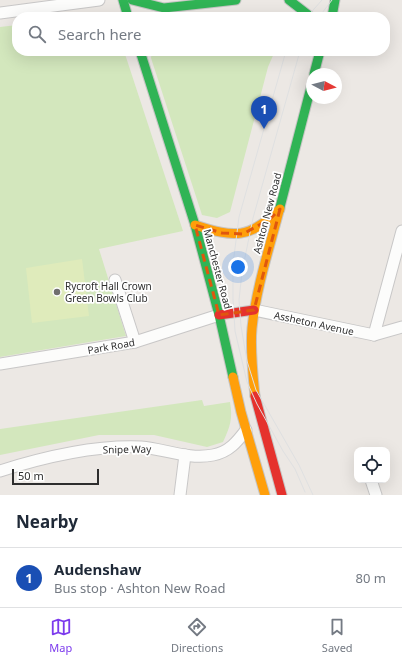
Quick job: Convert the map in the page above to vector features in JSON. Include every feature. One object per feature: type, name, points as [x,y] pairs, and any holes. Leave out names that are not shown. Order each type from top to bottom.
[{"type":"main road","points":[[123,0],[127,12]]},
{"type":"main road","points":[[132,0],[164,8],[236,0]]},
{"type":"main road","points":[[289,0],[305,12]]},
{"type":"main road","points":[[333,12],[335,0]]},
{"type":"main road","points":[[161,12],[164,8]]},
{"type":"main road","name":"Manchester Road","points":[[143,56],[195,225],[219,315],[241,412],[265,495]]},
{"type":"main road","points":[[316,68],[319,56]]},
{"type":"main road","name":"Ashton New Road","points":[[282,495],[256,402],[253,379],[252,349],[254,310],[307,104]]},
{"type":"main road","points":[[195,225],[219,233],[236,235],[243,234],[250,232],[270,219],[280,209]]},
{"type":"main road","points":[[219,315],[254,310]]},
{"type":"street","points":[[0,13],[99,0]]},
{"type":"street","points":[[374,335],[402,231]]},
{"type":"street","points":[[115,280],[135,342]]},
{"type":"street","name":"Assheton Avenue","points":[[254,310],[374,335],[402,327]]},
{"type":"street","name":"Park Road","points":[[0,364],[135,342],[219,315]]},
{"type":"street","name":"Snipe Way","points":[[0,471],[34,460],[58,455],[126,447],[146,448],[198,457],[215,455],[233,447],[246,430]]},
{"type":"street","points":[[180,495],[185,455]]},
{"type":"street","points":[[372,483],[376,495]]},
{"type":"highlighted area","points":[[280,209],[254,310],[219,315],[195,225],[222,233],[243,234],[270,219]]},
{"type":"green space","points":[[12,26],[12,56],[126,56],[183,231],[99,249],[126,336],[0,357],[0,27]]},
{"type":"green space","points":[[151,56],[273,56],[268,67],[230,212],[217,218],[202,215]]},
{"type":"green space","name":"Rycroft Hall Crown Green Bowls Club","points":[[82,259],[89,316],[32,323],[26,268]]},
{"type":"green space","points":[[202,400],[204,406],[230,402],[230,423],[223,442],[207,447],[154,435],[99,435],[0,455],[0,429]]},
{"type":"tram line","points":[[311,12],[322,0]]},
{"type":"tram line","points":[[323,12],[332,0]]},
{"type":"tram line","points":[[285,56],[239,217],[233,264],[233,299],[235,331],[247,382],[257,404],[283,451],[295,469],[305,492]]},
{"type":"tram line","points":[[299,56],[253,218],[242,272],[239,300],[241,326],[247,361],[256,390],[299,465],[313,495]]},
{"type":"traffic: fast","points":[[123,0],[127,12]]},
{"type":"traffic: fast","points":[[132,0],[164,8],[236,0]]},
{"type":"traffic: fast","points":[[289,0],[305,12]]},
{"type":"traffic: fast","points":[[333,12],[335,0]]},
{"type":"traffic: fast","points":[[142,56],[195,225],[219,315],[233,377]]},
{"type":"traffic: fast","points":[[316,68],[319,56]]},
{"type":"traffic: fast","points":[[279,211],[307,104]]},
{"type":"traffic: slow","points":[[195,225],[231,234],[241,233],[250,231],[259,226],[280,209]]},
{"type":"traffic: slow","points":[[255,396],[251,345],[252,328],[256,299],[279,211]]},
{"type":"traffic: slow","points":[[233,377],[241,412],[265,495]]},
{"type":"traffic: jam","points":[[219,315],[254,310]]},
{"type":"traffic: jam","points":[[255,396],[282,495]]},
{"type":"place","name":"Audenshaw","points":[[264,129]]},
{"type":"place","name":"Rycroft Hall Crown Green Bowls Club","points":[[57,292]]}]
